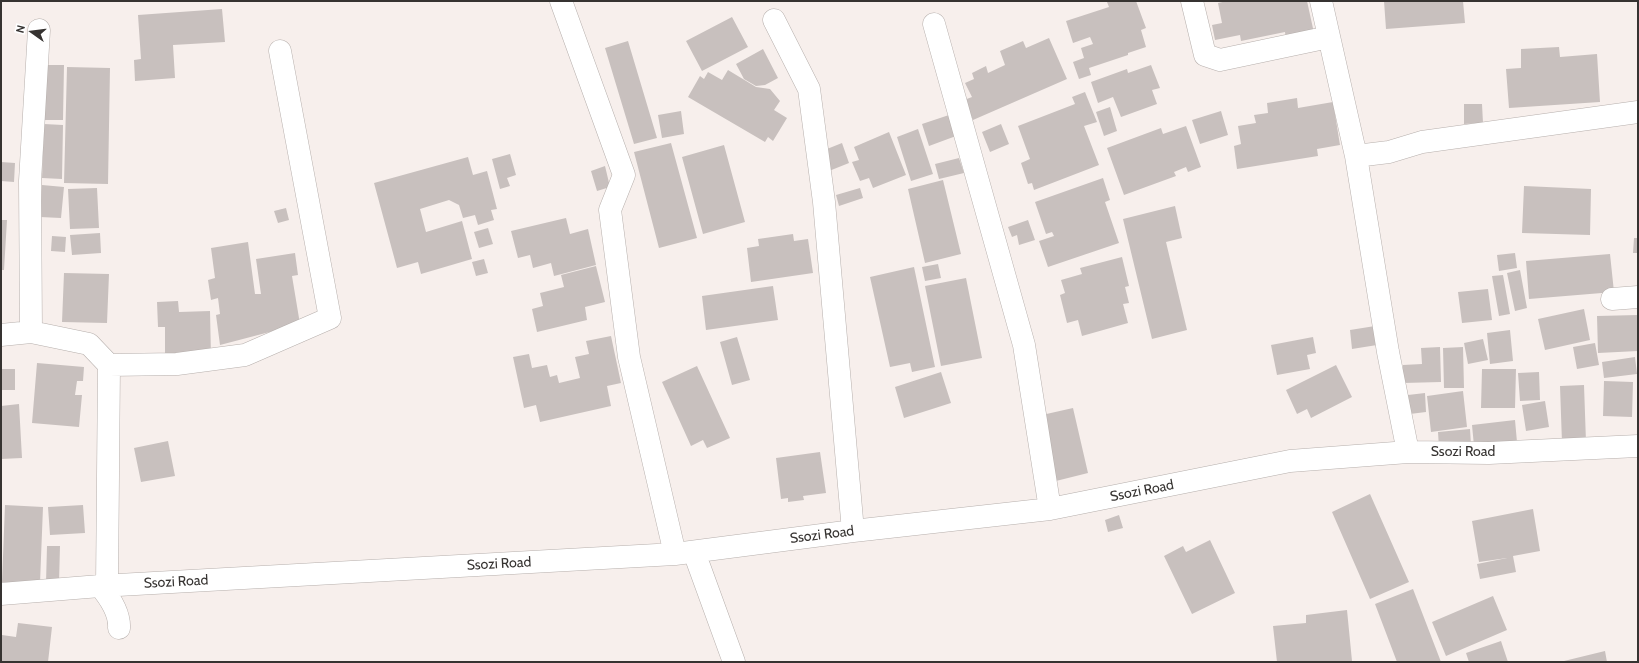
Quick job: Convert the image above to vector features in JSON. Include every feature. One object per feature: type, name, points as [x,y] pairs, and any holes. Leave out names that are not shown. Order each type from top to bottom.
[{"type":"street","points":[[561,1],[624,175],[610,210],[629,357],[685,553],[734,662]]},
{"type":"street","points":[[1192,1],[1205,55],[1220,60],[1329,37]]},
{"type":"street","points":[[1321,1],[1356,156],[1387,344],[1408,452]]},
{"type":"street","points":[[774,20],[808,90],[824,202],[853,531]]},
{"type":"street","points":[[934,24],[1024,345],[1050,509]]},
{"type":"street","points":[[31,332],[30,181],[39,30]]},
{"type":"street","points":[[109,365],[177,364],[245,355],[330,318],[280,51]]},
{"type":"street","points":[[1356,156],[1388,152],[1422,142],[1638,112]]},
{"type":"street","points":[[1612,299],[1638,297]]},
{"type":"street","points":[[1,335],[31,332],[89,344],[109,365],[103,586],[120,619],[119,628]]},
{"type":"street","name":"Ssozi Road","points":[[1,594],[103,586],[685,553],[853,531],[1050,509],[1290,461],[1408,452],[1489,453],[1638,446]]},
{"type":"building","points":[[1136,1],[1146,28],[1141,30],[1146,47],[1128,53],[1128,55],[1089,68],[1091,75],[1079,79],[1073,62],[1084,58],[1081,48],[1093,44],[1090,37],[1073,43],[1066,21],[1109,7],[1107,2]]},
{"type":"building","points":[[1227,1],[1307,1],[1314,33],[1286,39],[1285,32],[1241,41],[1240,35],[1215,40],[1212,25],[1222,23],[1218,3]]},
{"type":"building","points":[[1384,1],[1463,1],[1465,23],[1386,29]]},
{"type":"building","points":[[222,9],[225,42],[173,45],[175,78],[135,81],[134,60],[141,59],[138,15]]},
{"type":"building","points":[[732,17],[748,47],[702,71],[686,41]]},
{"type":"building","points":[[1049,38],[1067,79],[973,120],[964,100],[972,97],[965,83],[974,79],[972,73],[986,66],[988,73],[1005,65],[1000,51],[1023,41],[1026,48]]},
{"type":"building","points":[[628,41],[657,138],[634,144],[605,48]]},
{"type":"building","points":[[1559,47],[1560,57],[1597,54],[1600,102],[1509,108],[1506,69],[1521,68],[1521,49]]},
{"type":"building","points":[[763,49],[778,78],[765,85],[756,86],[744,79],[736,64]]},
{"type":"building","points":[[45,65],[64,65],[63,120],[44,120]]},
{"type":"building","points":[[1151,65],[1160,88],[1152,90],[1157,104],[1121,117],[1113,97],[1098,103],[1091,82],[1127,69],[1128,73]]},
{"type":"building","points":[[67,67],[110,68],[108,184],[64,183]]},
{"type":"building","points":[[728,70],[756,87],[770,89],[780,101],[774,110],[787,118],[773,141],[768,137],[765,142],[688,97],[700,76],[704,79],[708,72],[722,80]]},
{"type":"building","points":[[1085,92],[1097,122],[1084,126],[1099,165],[1034,190],[1032,183],[1028,184],[1021,163],[1030,159],[1018,126],[1075,104],[1072,97]]},
{"type":"building","points":[[1297,98],[1298,108],[1333,102],[1340,145],[1317,149],[1318,156],[1237,169],[1234,146],[1241,144],[1238,126],[1256,123],[1254,115],[1268,113],[1267,103]]},
{"type":"building","points":[[1464,104],[1482,104],[1483,123],[1464,124]]},
{"type":"building","points":[[1110,107],[1117,131],[1104,136],[1096,112]]},
{"type":"building","points":[[681,111],[684,134],[662,138],[658,115]]},
{"type":"building","points":[[1221,111],[1228,135],[1200,144],[1192,120]]},
{"type":"building","points":[[949,115],[956,136],[929,146],[922,124]]},
{"type":"building","points":[[44,124],[63,125],[62,179],[42,178]]},
{"type":"building","points":[[1001,124],[1009,144],[990,152],[982,132]]},
{"type":"building","points":[[1186,126],[1201,167],[1188,172],[1186,167],[1174,172],[1176,176],[1124,195],[1107,148],[1161,128],[1163,134]]},
{"type":"building","points":[[918,129],[933,174],[911,181],[897,137]]},
{"type":"building","points":[[889,132],[906,175],[873,188],[869,178],[860,181],[852,162],[859,160],[854,147]]},
{"type":"building","points":[[671,143],[697,238],[659,248],[634,152]]},
{"type":"building","points":[[842,143],[849,163],[829,171],[822,151]]},
{"type":"building","points":[[724,145],[745,222],[703,234],[682,157]]},
{"type":"building","points":[[510,154],[516,175],[507,178],[510,186],[500,189],[492,159]]},
{"type":"building","points":[[468,157],[473,175],[487,171],[497,209],[491,210],[494,220],[478,225],[475,215],[463,218],[459,205],[449,200],[420,209],[426,232],[462,221],[472,259],[421,274],[418,262],[397,268],[374,183]]},
{"type":"building","points":[[959,158],[964,173],[939,179],[935,164]]},
{"type":"building","points":[[1,162],[15,163],[14,182],[1,181]]},
{"type":"building","points":[[605,166],[610,187],[597,191],[591,171]]},
{"type":"building","points":[[1103,178],[1110,200],[1105,202],[1119,243],[1048,267],[1039,241],[1054,236],[1052,232],[1046,234],[1035,202]]},
{"type":"building","points":[[943,180],[961,254],[925,263],[908,189]]},
{"type":"building","points":[[42,185],[64,187],[61,218],[40,217]]},
{"type":"building","points":[[1524,186],[1591,189],[1590,235],[1522,233]]},
{"type":"building","points":[[97,188],[99,228],[70,229],[68,189]]},
{"type":"building","points":[[860,188],[863,198],[839,206],[836,195]]},
{"type":"building","points":[[1175,206],[1182,238],[1166,242],[1187,330],[1152,339],[1123,219]]},
{"type":"building","points":[[286,208],[289,220],[278,223],[274,211]]},
{"type":"building","points":[[566,218],[570,234],[588,229],[596,265],[554,276],[551,263],[533,268],[530,255],[518,258],[511,231]]},
{"type":"building","points":[[1,220],[7,220],[4,270],[1,270]]},
{"type":"building","points":[[1028,220],[1035,240],[1019,245],[1017,235],[1012,237],[1008,227]]},
{"type":"building","points":[[488,228],[493,244],[479,248],[474,232]]},
{"type":"building","points":[[100,233],[101,253],[72,255],[70,235]]},
{"type":"building","points":[[793,234],[794,241],[808,239],[813,273],[751,282],[747,248],[759,246],[758,239]]},
{"type":"building","points":[[52,236],[66,237],[65,252],[51,251]]},
{"type":"building","points":[[1634,238],[1638,238],[1638,253],[1633,253]]},
{"type":"building","points":[[248,242],[255,294],[261,294],[256,259],[295,253],[298,275],[292,276],[300,324],[220,345],[216,315],[220,314],[218,298],[211,300],[208,280],[215,278],[211,248]]},
{"type":"building","points":[[1515,253],[1517,268],[1499,271],[1497,255]]},
{"type":"building","points":[[1610,254],[1614,292],[1529,299],[1526,261]]},
{"type":"building","points":[[1122,257],[1129,286],[1125,287],[1129,303],[1123,304],[1128,323],[1082,336],[1078,320],[1067,323],[1060,295],[1065,293],[1061,280],[1082,274],[1080,268]]},
{"type":"building","points":[[484,259],[488,273],[476,276],[472,262]]},
{"type":"building","points":[[938,264],[941,278],[925,281],[922,267]]},
{"type":"building","points":[[596,266],[605,302],[585,307],[587,320],[537,332],[532,309],[543,306],[540,293],[564,287],[561,275]]},
{"type":"building","points":[[914,267],[935,367],[912,372],[910,363],[890,367],[870,277]]},
{"type":"building","points":[[1520,270],[1527,308],[1515,311],[1507,273]]},
{"type":"building","points":[[64,273],[109,274],[107,323],[62,322]]},
{"type":"building","points":[[1503,275],[1510,314],[1499,316],[1492,276]]},
{"type":"building","points":[[966,278],[982,358],[941,366],[925,286]]},
{"type":"building","points":[[773,286],[778,320],[706,330],[702,296]]},
{"type":"building","points":[[1488,289],[1492,320],[1462,323],[1458,292]]},
{"type":"building","points":[[178,301],[179,312],[210,311],[211,357],[165,358],[165,327],[158,327],[157,302]]},
{"type":"building","points":[[1584,309],[1590,340],[1545,350],[1538,319]]},
{"type":"building","points":[[1638,315],[1638,351],[1598,353],[1597,316]]},
{"type":"building","points":[[1375,326],[1377,345],[1352,349],[1350,330]]},
{"type":"building","points":[[1510,330],[1513,361],[1490,364],[1487,333]]},
{"type":"building","points":[[611,336],[621,383],[607,386],[611,406],[540,422],[536,405],[524,408],[513,357],[529,354],[532,368],[547,365],[550,377],[557,375],[559,383],[580,378],[575,357],[589,354],[586,341]]},
{"type":"building","points":[[737,337],[750,380],[732,385],[720,342]]},
{"type":"building","points":[[1313,337],[1316,353],[1307,355],[1310,369],[1277,375],[1271,345]]},
{"type":"building","points":[[1483,339],[1488,360],[1468,364],[1464,343]]},
{"type":"building","points":[[1595,343],[1599,365],[1577,369],[1573,347]]},
{"type":"building","points":[[1440,347],[1441,382],[1403,383],[1403,365],[1422,364],[1421,348]]},
{"type":"building","points":[[1463,347],[1464,388],[1444,388],[1443,348]]},
{"type":"building","points":[[1635,357],[1637,374],[1604,378],[1602,362]]},
{"type":"building","points":[[37,363],[84,367],[83,381],[77,381],[75,395],[82,395],[79,427],[32,423]]},
{"type":"building","points":[[1336,365],[1352,397],[1311,418],[1307,409],[1297,414],[1286,390]]},
{"type":"building","points":[[697,366],[730,438],[707,448],[703,440],[691,446],[662,382]]},
{"type":"building","points":[[1,369],[15,369],[15,390],[1,390]]},
{"type":"building","points":[[1482,369],[1516,369],[1515,408],[1481,408]]},
{"type":"building","points":[[941,372],[951,403],[904,418],[895,387]]},
{"type":"building","points":[[1539,372],[1540,400],[1520,401],[1518,373]]},
{"type":"building","points":[[1604,381],[1633,382],[1632,417],[1603,416]]},
{"type":"building","points":[[1584,385],[1586,442],[1562,443],[1560,386]]},
{"type":"building","points":[[1463,391],[1467,427],[1431,432],[1427,396]]},
{"type":"building","points":[[1425,393],[1426,412],[1410,414],[1408,395]]},
{"type":"building","points":[[1545,401],[1549,427],[1526,431],[1522,405]]},
{"type":"building","points":[[19,404],[22,458],[1,459],[1,406]]},
{"type":"building","points":[[1073,408],[1088,473],[1056,481],[1042,415]]},
{"type":"building","points":[[1515,420],[1517,442],[1474,446],[1472,425]]},
{"type":"building","points":[[1470,429],[1471,445],[1439,448],[1438,432]]},
{"type":"building","points":[[168,441],[175,476],[141,482],[134,448]]},
{"type":"building","points":[[820,452],[826,493],[803,496],[804,500],[788,502],[788,498],[781,499],[776,458]]},
{"type":"building","points":[[1370,494],[1409,582],[1370,599],[1332,512]]},
{"type":"building","points":[[5,505],[43,507],[40,583],[2,582]]},
{"type":"building","points":[[83,505],[85,533],[50,535],[48,507]]},
{"type":"building","points":[[1533,509],[1540,551],[1513,556],[1516,572],[1480,579],[1477,564],[1507,558],[1479,562],[1472,521]]},
{"type":"building","points":[[1119,515],[1123,528],[1108,532],[1105,520]]},
{"type":"building","points":[[1210,540],[1235,593],[1192,614],[1164,556],[1183,546],[1186,552]]},
{"type":"building","points":[[47,546],[60,546],[59,583],[46,583]]},
{"type":"building","points":[[1413,589],[1441,662],[1397,662],[1375,604]]},
{"type":"building","points":[[1493,596],[1507,630],[1446,656],[1432,622]]},
{"type":"building","points":[[1347,610],[1352,661],[1277,662],[1273,626],[1306,623],[1306,615]]},
{"type":"building","points":[[18,623],[52,627],[48,662],[1,662],[2,635],[16,637]]},
{"type":"building","points":[[1501,641],[1508,662],[1469,662],[1466,653]]},
{"type":"building","points":[[1605,651],[1607,662],[1564,662],[1564,661]]}]
